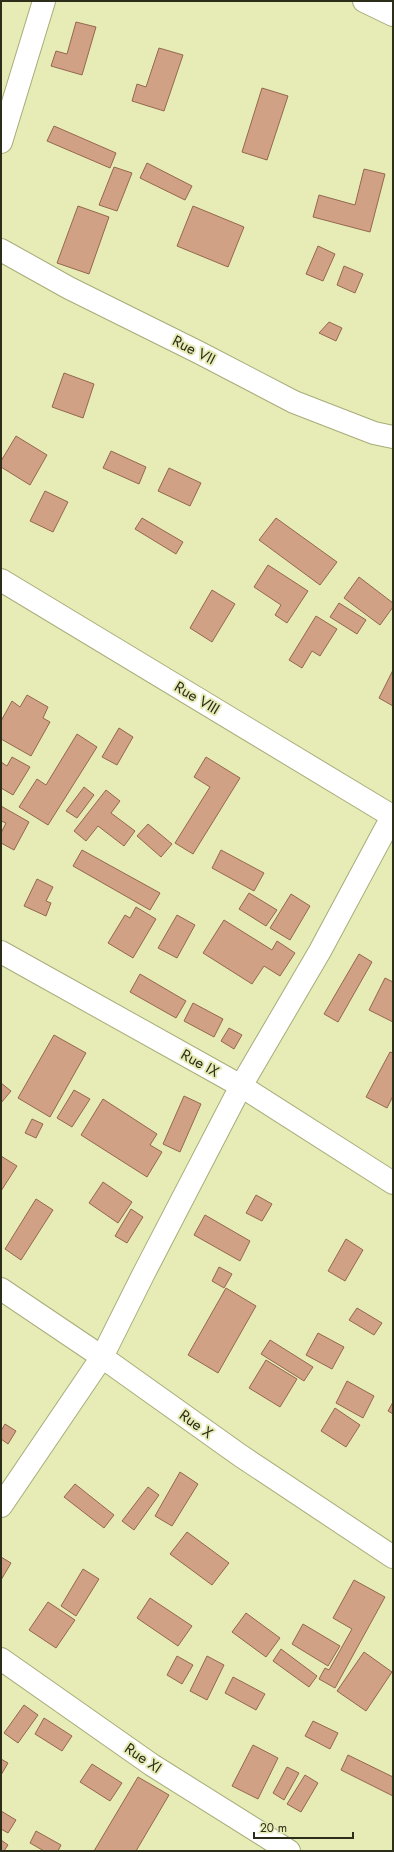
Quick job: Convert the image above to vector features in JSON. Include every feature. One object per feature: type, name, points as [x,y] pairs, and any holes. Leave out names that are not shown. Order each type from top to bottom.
[{"type":"street","points":[[1,142],[44,1]]},
{"type":"street","points":[[364,1],[393,15]]},
{"type":"street","name":"Rue VII","points":[[1,250],[69,288],[198,352],[294,402],[374,433],[393,437]]},
{"type":"street","name":"Rue VIII","points":[[1,580],[393,816]]},
{"type":"street","points":[[1,1506],[102,1357],[241,1086],[320,951],[393,816]]},
{"type":"street","name":"Rue IX","points":[[1,952],[241,1086],[393,1183]]},
{"type":"street","name":"Rue X","points":[[1,1289],[102,1357],[241,1456],[393,1557]]},
{"type":"street","name":"Rue XI","points":[[1,1659],[152,1765],[289,1851]]},
{"type":"building","points":[[76,22],[96,27],[82,75],[51,66],[56,51],[67,54]]},
{"type":"building","points":[[159,48],[183,55],[164,111],[132,101],[137,84],[146,87]]},
{"type":"building","points":[[262,88],[288,96],[267,160],[242,152]]},
{"type":"building","points":[[54,126],[116,153],[110,168],[47,141]]},
{"type":"building","points":[[147,163],[192,186],[185,200],[140,178]]},
{"type":"building","points":[[114,167],[132,173],[117,211],[99,205]]},
{"type":"building","points":[[364,169],[385,174],[370,232],[313,217],[319,195],[355,205]]},
{"type":"building","points":[[78,206],[109,217],[89,274],[57,263]]},
{"type":"building","points":[[193,206],[244,227],[228,267],[177,246]]},
{"type":"building","points":[[318,246],[335,254],[323,281],[306,274]]},
{"type":"building","points":[[344,266],[363,274],[355,293],[337,285]]},
{"type":"building","points":[[329,322],[342,328],[336,341],[319,333]]},
{"type":"building","points":[[64,373],[94,384],[83,418],[52,407]]},
{"type":"building","points":[[16,436],[47,455],[30,485],[1,467],[1,461]]},
{"type":"building","points":[[111,451],[146,467],[139,484],[103,468]]},
{"type":"building","points":[[169,468],[201,483],[190,506],[158,491]]},
{"type":"building","points":[[45,491],[68,502],[53,532],[30,521]]},
{"type":"building","points":[[142,518],[183,542],[176,554],[135,529]]},
{"type":"building","points":[[276,518],[337,562],[320,585],[259,540]]},
{"type":"building","points":[[268,565],[308,591],[287,623],[275,615],[281,605],[254,587]]},
{"type":"building","points":[[359,577],[393,603],[393,607],[380,625],[344,598]]},
{"type":"building","points":[[212,590],[235,604],[212,642],[190,628]]},
{"type":"building","points":[[339,603],[366,620],[357,634],[330,617]]},
{"type":"building","points":[[316,616],[337,629],[320,656],[312,651],[302,668],[289,660]]},
{"type":"building","points":[[393,670],[393,706],[379,698]]},
{"type":"building","points":[[27,695],[48,707],[43,718],[50,722],[31,756],[1,739],[1,721],[12,701],[20,707]]},
{"type":"building","points":[[119,728],[133,737],[117,765],[102,757]]},
{"type":"building","points":[[77,734],[97,747],[48,825],[19,807],[37,779],[46,785]]},
{"type":"building","points":[[12,757],[30,767],[13,795],[1,788],[1,762],[7,766]]},
{"type":"building","points":[[206,757],[240,778],[193,854],[175,843],[210,787],[194,777]]},
{"type":"building","points":[[84,787],[94,795],[77,818],[66,811]]},
{"type":"building","points":[[106,790],[120,801],[111,813],[135,831],[124,846],[98,826],[86,841],[74,831]]},
{"type":"building","points":[[1,806],[29,822],[14,850],[1,843],[1,833],[6,823],[1,821]]},
{"type":"building","points":[[148,824],[172,844],[161,857],[137,836]]},
{"type":"building","points":[[82,850],[160,893],[150,910],[73,866]]},
{"type":"building","points":[[221,850],[264,873],[254,891],[212,868]]},
{"type":"building","points":[[37,879],[53,887],[46,901],[51,903],[46,916],[24,906]]},
{"type":"building","points":[[249,893],[277,910],[266,926],[239,909]]},
{"type":"building","points":[[291,894],[310,906],[290,940],[270,928]]},
{"type":"building","points":[[136,907],[156,919],[133,958],[108,943],[125,915],[130,918]]},
{"type":"building","points":[[177,915],[195,925],[177,958],[158,948]]},
{"type":"building","points":[[224,920],[272,950],[277,941],[295,953],[280,976],[264,966],[252,984],[203,953]]},
{"type":"building","points":[[359,954],[372,962],[338,1022],[324,1014]]},
{"type":"building","points":[[140,974],[186,1001],[176,1018],[130,992]]},
{"type":"building","points":[[385,978],[393,982],[393,1022],[369,1010]]},
{"type":"building","points":[[193,1003],[223,1019],[214,1037],[184,1021]]},
{"type":"building","points":[[229,1028],[242,1035],[234,1049],[221,1041]]},
{"type":"building","points":[[54,1035],[86,1053],[50,1117],[18,1098]]},
{"type":"building","points":[[390,1052],[393,1053],[393,1096],[387,1108],[366,1097]]},
{"type":"building","points":[[1,1083],[11,1091],[1,1103]]},
{"type":"building","points":[[74,1090],[90,1099],[72,1127],[57,1118]]},
{"type":"building","points":[[184,1096],[201,1104],[180,1152],[163,1144]]},
{"type":"building","points":[[103,1099],[157,1134],[150,1145],[162,1152],[147,1177],[81,1135]]},
{"type":"building","points":[[32,1119],[43,1124],[36,1138],[25,1133]]},
{"type":"building","points":[[1,1156],[17,1166],[1,1191]]},
{"type":"building","points":[[103,1182],[132,1202],[118,1223],[89,1203]]},
{"type":"building","points":[[256,1195],[272,1204],[262,1221],[246,1213]]},
{"type":"building","points":[[36,1199],[53,1210],[21,1260],[5,1249]]},
{"type":"building","points":[[131,1209],[143,1217],[127,1243],[115,1236]]},
{"type":"building","points":[[205,1215],[250,1241],[240,1261],[194,1235]]},
{"type":"building","points":[[346,1239],[363,1250],[345,1281],[328,1271]]},
{"type":"building","points":[[219,1267],[232,1274],[224,1288],[212,1281]]},
{"type":"building","points":[[226,1288],[256,1306],[218,1373],[188,1355]]},
{"type":"building","points":[[357,1308],[382,1323],[374,1335],[349,1320]]},
{"type":"building","points":[[318,1333],[344,1347],[332,1369],[306,1355]]},
{"type":"building","points":[[270,1340],[313,1367],[304,1381],[261,1354]]},
{"type":"building","points":[[266,1360],[297,1379],[280,1407],[249,1388]]},
{"type":"building","points":[[347,1381],[374,1396],[363,1418],[336,1403]]},
{"type":"building","points":[[393,1402],[393,1414],[388,1411]]},
{"type":"building","points":[[335,1408],[360,1425],[346,1447],[321,1431]]},
{"type":"building","points":[[5,1424],[16,1431],[8,1444],[1,1439],[1,1431]]},
{"type":"building","points":[[180,1472],[198,1484],[172,1526],[155,1516]]},
{"type":"building","points":[[75,1484],[114,1515],[104,1528],[64,1497]]},
{"type":"building","points":[[148,1487],[159,1495],[134,1530],[122,1521]]},
{"type":"building","points":[[187,1532],[229,1563],[212,1585],[170,1554]]},
{"type":"building","points":[[1,1557],[11,1563],[1,1580]]},
{"type":"building","points":[[83,1569],[99,1579],[76,1616],[61,1606]]},
{"type":"building","points":[[354,1580],[385,1597],[335,1688],[319,1679],[325,1668],[329,1670],[352,1629],[333,1618]]},
{"type":"building","points":[[150,1598],[192,1626],[178,1646],[137,1618]]},
{"type":"building","points":[[48,1602],[75,1620],[56,1648],[29,1630]]},
{"type":"building","points":[[246,1613],[280,1638],[266,1657],[232,1632]]},
{"type":"building","points":[[303,1624],[340,1646],[328,1666],[292,1644]]},
{"type":"building","points":[[281,1649],[317,1676],[309,1687],[273,1661]]},
{"type":"building","points":[[364,1652],[392,1672],[366,1711],[337,1691]]},
{"type":"building","points":[[177,1656],[193,1665],[182,1684],[167,1675]]},
{"type":"building","points":[[207,1656],[224,1665],[207,1700],[190,1691]]},
{"type":"building","points":[[233,1677],[265,1694],[256,1710],[225,1693]]},
{"type":"building","points":[[24,1705],[38,1715],[18,1743],[4,1733]]},
{"type":"building","points":[[44,1718],[72,1736],[62,1751],[35,1734]]},
{"type":"building","points":[[313,1721],[338,1733],[330,1749],[305,1736]]},
{"type":"building","points":[[253,1745],[278,1758],[258,1799],[232,1786]]},
{"type":"building","points":[[348,1755],[393,1777],[393,1796],[341,1770]]},
{"type":"building","points":[[1,1759],[8,1763],[1,1775]]},
{"type":"building","points":[[92,1764],[122,1783],[110,1801],[80,1782]]},
{"type":"building","points":[[287,1767],[299,1773],[284,1800],[273,1793]]},
{"type":"building","points":[[305,1775],[318,1783],[301,1812],[287,1804]]},
{"type":"building","points":[[138,1777],[169,1795],[136,1851],[94,1851]]},
{"type":"building","points":[[1,1811],[16,1820],[8,1833],[1,1829]]},
{"type":"building","points":[[36,1831],[61,1845],[58,1851],[44,1851],[30,1843]]},
{"type":"building","points":[[1,1840],[8,1845],[4,1851],[1,1851]]}]
